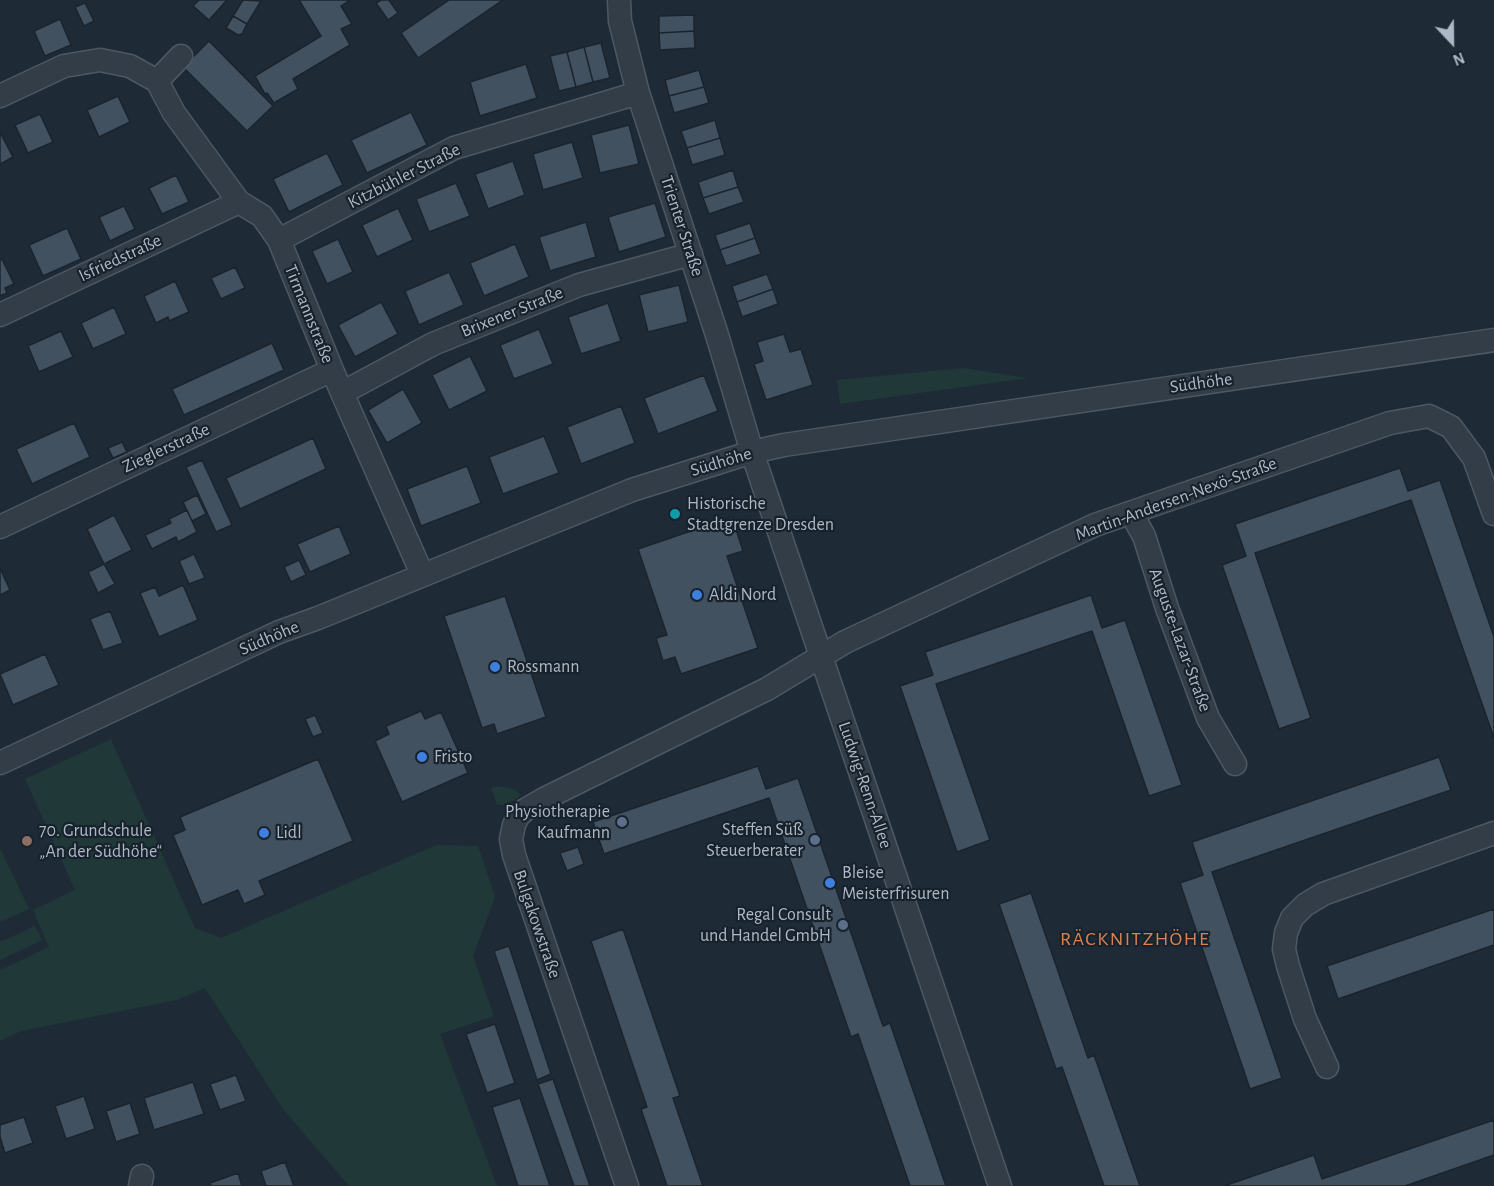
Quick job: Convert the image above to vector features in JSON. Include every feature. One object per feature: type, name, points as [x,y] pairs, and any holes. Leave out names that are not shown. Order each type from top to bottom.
[{"type":"street","name":"Trienter Straße","points":[[619,0],[620,21],[638,93],[752,452]]},
{"type":"street","points":[[0,96],[64,66],[100,60],[130,66],[157,81],[181,56]]},
{"type":"street","name":"Tirmannstraße","points":[[157,81],[174,113],[239,202],[262,216],[279,240],[332,370],[422,574]]},
{"type":"street","name":"Kitzbühler Straße","points":[[279,240],[454,148],[638,93]]},
{"type":"street","name":"Isfriedstraße","points":[[0,315],[239,202]]},
{"type":"street","name":"Brixener Straße","points":[[342,393],[433,344],[579,285],[691,254]]},
{"type":"street","name":"Südhöhe","points":[[0,763],[279,632],[632,490],[752,452],[784,445],[1494,340]]},
{"type":"street","name":"Zieglerstraße","points":[[0,527],[332,370]]},
{"type":"street","name":"Martin-Andersen-Nexö-Straße","points":[[820,656],[855,637],[1095,525],[1390,423],[1428,416],[1451,427],[1474,458],[1494,514]]},
{"type":"street","name":"Ludwig-Renn-Allee","points":[[752,452],[1000,1186]]},
{"type":"street","name":"Auguste-Lazar-Straße","points":[[1131,513],[1144,536],[1167,608],[1208,718],[1235,764]]},
{"type":"street","name":"Bulgakowstraße","points":[[627,1186],[514,855],[511,839],[514,825],[518,816],[544,799],[767,689],[820,656]]},
{"type":"street","points":[[1327,1068],[1305,1019],[1284,949],[1286,933],[1292,918],[1305,905],[1323,894],[1494,833]]},
{"type":"green space","points":[[963,368],[1028,378],[840,404],[837,380]]},
{"type":"green space","points":[[111,739],[195,928],[221,938],[436,845],[478,846],[495,897],[473,956],[494,1016],[440,1034],[497,1186],[349,1186],[283,1109],[205,988],[177,1000],[21,1031],[0,1041],[0,970],[49,947],[33,910],[75,890],[25,779]]},
{"type":"green space","points":[[498,786],[514,789],[520,794],[518,798],[504,805],[497,805],[491,788]]},
{"type":"green space","points":[[0,848],[29,909],[0,922]]},
{"type":"green space","points":[[35,926],[42,940],[0,960],[0,942]]},
{"type":"building","points":[[199,0],[227,0],[209,20],[193,6]]},
{"type":"building","points":[[243,0],[261,1],[247,24],[233,16]]},
{"type":"building","points":[[299,0],[350,0],[341,6],[352,24],[341,29],[350,45],[293,79],[298,89],[274,103],[267,93],[265,94],[255,76],[321,36]]},
{"type":"building","points":[[389,0],[398,13],[388,20],[376,3]]},
{"type":"building","points":[[449,0],[503,0],[418,58],[401,33]]},
{"type":"building","points":[[85,3],[94,21],[84,26],[75,7]]},
{"type":"building","points":[[694,15],[694,31],[659,33],[659,16]]},
{"type":"building","points":[[233,16],[247,24],[242,34],[238,35],[226,28]]},
{"type":"building","points":[[60,19],[71,45],[45,56],[34,31]]},
{"type":"building","points":[[694,31],[695,48],[660,50],[659,33]]},
{"type":"building","points":[[209,41],[273,106],[247,131],[183,67]]},
{"type":"building","points":[[601,43],[610,78],[593,82],[584,47]]},
{"type":"building","points":[[584,47],[593,82],[576,87],[567,52]]},
{"type":"building","points":[[567,52],[576,87],[559,91],[550,56]]},
{"type":"building","points":[[526,64],[537,98],[480,116],[470,82]]},
{"type":"building","points":[[699,70],[704,87],[669,96],[665,80]]},
{"type":"building","points":[[704,87],[709,103],[674,113],[669,96]]},
{"type":"building","points":[[118,96],[130,122],[99,137],[87,110]]},
{"type":"building","points":[[411,112],[427,145],[367,173],[351,140]]},
{"type":"building","points":[[40,114],[53,142],[28,153],[15,125]]},
{"type":"building","points":[[715,120],[720,138],[687,148],[681,131]]},
{"type":"building","points":[[629,125],[639,164],[600,173],[591,135]]},
{"type":"building","points":[[0,132],[13,157],[0,164]]},
{"type":"building","points":[[720,138],[725,155],[692,165],[687,148]]},
{"type":"building","points":[[572,142],[583,178],[543,190],[533,154]]},
{"type":"building","points":[[327,153],[343,185],[289,212],[273,179]]},
{"type":"building","points":[[513,161],[525,195],[488,209],[475,174]]},
{"type":"building","points":[[733,170],[738,187],[703,198],[698,182]]},
{"type":"building","points":[[176,175],[189,202],[162,214],[149,188]]},
{"type":"building","points":[[456,183],[470,216],[429,232],[416,199]]},
{"type":"building","points":[[738,187],[744,202],[709,214],[703,198]]},
{"type":"building","points":[[655,203],[666,237],[619,252],[608,217]]},
{"type":"building","points":[[124,206],[135,229],[110,241],[99,217]]},
{"type":"building","points":[[398,208],[413,240],[377,257],[362,225]]},
{"type":"building","points":[[586,222],[596,257],[550,271],[539,237]]},
{"type":"building","points":[[750,223],[755,238],[720,250],[715,235]]},
{"type":"building","points":[[67,228],[81,259],[43,276],[29,245]]},
{"type":"building","points":[[755,238],[761,254],[726,266],[720,250]]},
{"type":"building","points":[[338,239],[353,272],[327,284],[312,251]]},
{"type":"building","points":[[515,244],[529,277],[484,296],[470,263]]},
{"type":"building","points":[[2,259],[14,284],[5,288],[7,293],[0,296],[0,260]]},
{"type":"building","points":[[235,267],[245,288],[221,299],[211,278]]},
{"type":"building","points":[[449,272],[464,305],[419,325],[405,291]]},
{"type":"building","points":[[767,274],[773,289],[737,302],[732,286]]},
{"type":"building","points":[[175,281],[189,312],[169,321],[168,317],[156,323],[144,296]]},
{"type":"building","points":[[679,285],[688,322],[648,332],[639,295]]},
{"type":"building","points":[[773,289],[778,304],[742,317],[737,302]]},
{"type":"building","points":[[381,302],[398,334],[355,357],[338,325]]},
{"type":"building","points":[[608,303],[621,341],[581,354],[568,317]]},
{"type":"building","points":[[114,307],[126,334],[93,349],[81,323]]},
{"type":"building","points":[[539,329],[553,364],[514,379],[500,345]]},
{"type":"building","points":[[61,331],[73,357],[39,372],[28,346]]},
{"type":"building","points":[[784,334],[790,352],[801,349],[813,385],[766,400],[754,364],[763,361],[757,342]]},
{"type":"building","points":[[272,343],[284,370],[184,415],[172,389]]},
{"type":"building","points":[[470,356],[487,391],[449,410],[432,375]]},
{"type":"building","points":[[704,375],[718,411],[658,434],[644,398]]},
{"type":"building","points":[[403,389],[422,423],[387,443],[368,410]]},
{"type":"building","points":[[621,406],[635,443],[581,464],[567,427]]},
{"type":"building","points":[[74,423],[90,457],[32,484],[16,449]]},
{"type":"building","points":[[544,436],[559,473],[503,494],[489,457]]},
{"type":"building","points":[[313,438],[326,469],[240,509],[226,478]]},
{"type":"building","points":[[122,442],[127,452],[113,458],[108,448]]},
{"type":"building","points":[[202,460],[232,525],[216,532],[186,467]]},
{"type":"building","points":[[467,466],[481,503],[421,526],[407,489]]},
{"type":"building","points":[[1400,468],[1408,491],[1440,480],[1494,637],[1494,738],[1411,500],[1255,553],[1311,718],[1279,729],[1222,565],[1246,556],[1235,524]]},
{"type":"building","points":[[197,495],[206,514],[192,521],[183,502]]},
{"type":"building","points":[[187,510],[197,532],[178,542],[176,537],[152,549],[145,535],[171,523],[169,519]]},
{"type":"building","points":[[114,515],[132,550],[104,564],[87,529]]},
{"type":"building","name":"Aldi Nord","points":[[732,517],[743,551],[727,556],[758,648],[681,674],[675,657],[663,661],[656,638],[667,635],[638,549]]},
{"type":"building","points":[[339,526],[351,554],[310,572],[297,544]]},
{"type":"building","points":[[194,554],[205,578],[189,584],[179,561]]},
{"type":"building","points":[[299,560],[306,575],[291,582],[284,567]]},
{"type":"building","points":[[104,564],[115,584],[98,593],[88,572]]},
{"type":"building","points":[[0,568],[10,590],[0,595]]},
{"type":"building","points":[[183,585],[198,620],[159,637],[140,593],[155,587],[159,596]]},
{"type":"building","points":[[1091,595],[1102,628],[1125,620],[1182,785],[1149,796],[1092,631],[936,684],[990,840],[957,852],[900,686],[933,675],[925,652]]},
{"type":"building","name":"Rossmann","points":[[505,596],[546,717],[497,734],[494,724],[482,728],[444,616]]},
{"type":"building","points":[[110,611],[123,643],[103,650],[90,619]]},
{"type":"building","points":[[45,654],[59,685],[13,705],[0,674]]},
{"type":"building","name":"Fristo","points":[[421,711],[425,719],[441,712],[468,773],[402,802],[375,741],[389,734],[386,726]]},
{"type":"building","points":[[315,715],[323,733],[313,737],[305,719]]},
{"type":"building","points":[[1439,757],[1451,790],[1212,872],[1282,1078],[1250,1089],[1180,883],[1203,875],[1192,842]]},
{"type":"building","name":"Lidl","points":[[318,759],[353,841],[259,881],[265,895],[244,904],[238,890],[202,905],[173,835],[185,830],[180,817]]},
{"type":"building","points":[[758,766],[766,789],[798,778],[883,1026],[890,1023],[946,1186],[910,1186],[858,1034],[851,1037],[769,798],[604,854],[593,822]]},
{"type":"building","points":[[578,847],[584,864],[567,871],[560,853]]},
{"type":"building","points":[[1031,893],[1088,1058],[1094,1055],[1140,1186],[1104,1186],[1062,1067],[1056,1069],[999,904]]},
{"type":"building","points":[[1494,909],[1494,945],[1338,999],[1327,966]]},
{"type":"building","points":[[623,929],[680,1096],[673,1098],[703,1186],[667,1186],[641,1109],[647,1107],[591,941]]},
{"type":"building","points":[[509,946],[551,1074],[537,1080],[494,951]]},
{"type":"building","points":[[495,1024],[515,1083],[487,1093],[466,1034]]},
{"type":"building","points":[[236,1075],[246,1101],[220,1110],[210,1084]]},
{"type":"building","points":[[553,1079],[590,1186],[574,1186],[538,1084]]},
{"type":"building","points":[[193,1082],[204,1114],[154,1130],[144,1098]]},
{"type":"building","points":[[84,1096],[95,1129],[66,1139],[55,1106]]},
{"type":"building","points":[[520,1098],[550,1186],[518,1186],[492,1107]]},
{"type":"building","points":[[130,1103],[140,1134],[116,1142],[106,1111]]},
{"type":"building","points":[[24,1117],[33,1143],[5,1153],[0,1137],[0,1125]]},
{"type":"building","points":[[1494,1120],[1494,1155],[1405,1186],[1224,1186],[1314,1155],[1322,1179]]},
{"type":"building","points":[[285,1162],[294,1186],[266,1186],[261,1171]]},
{"type":"building","points":[[238,1173],[242,1186],[211,1186],[210,1183]]},
{"type":"place","name":"Historische Stadtgrenze Dresden","points":[[675,514]]},
{"type":"place","name":"Aldi Nord","points":[[697,595]]},
{"type":"place","name":"Rossmann","points":[[495,667]]},
{"type":"place","name":"Fristo","points":[[422,757]]},
{"type":"place","name":"Physiotherapie Kaufmann","points":[[622,822]]},
{"type":"place","name":"Lidl","points":[[264,833]]},
{"type":"place","name":"Steffen Süß Steuerberater","points":[[815,840]]},
{"type":"place","name":"70. Grundschule „An der Südhöhe“","points":[[27,841]]},
{"type":"place","name":"Bleise Meisterfrisuren","points":[[830,883]]},
{"type":"place","name":"Regal Consult und Handel GmbH","points":[[843,925]]},
{"type":"district","name":"RÄCKNITZHÖHE","points":[[1135,939]]}]
